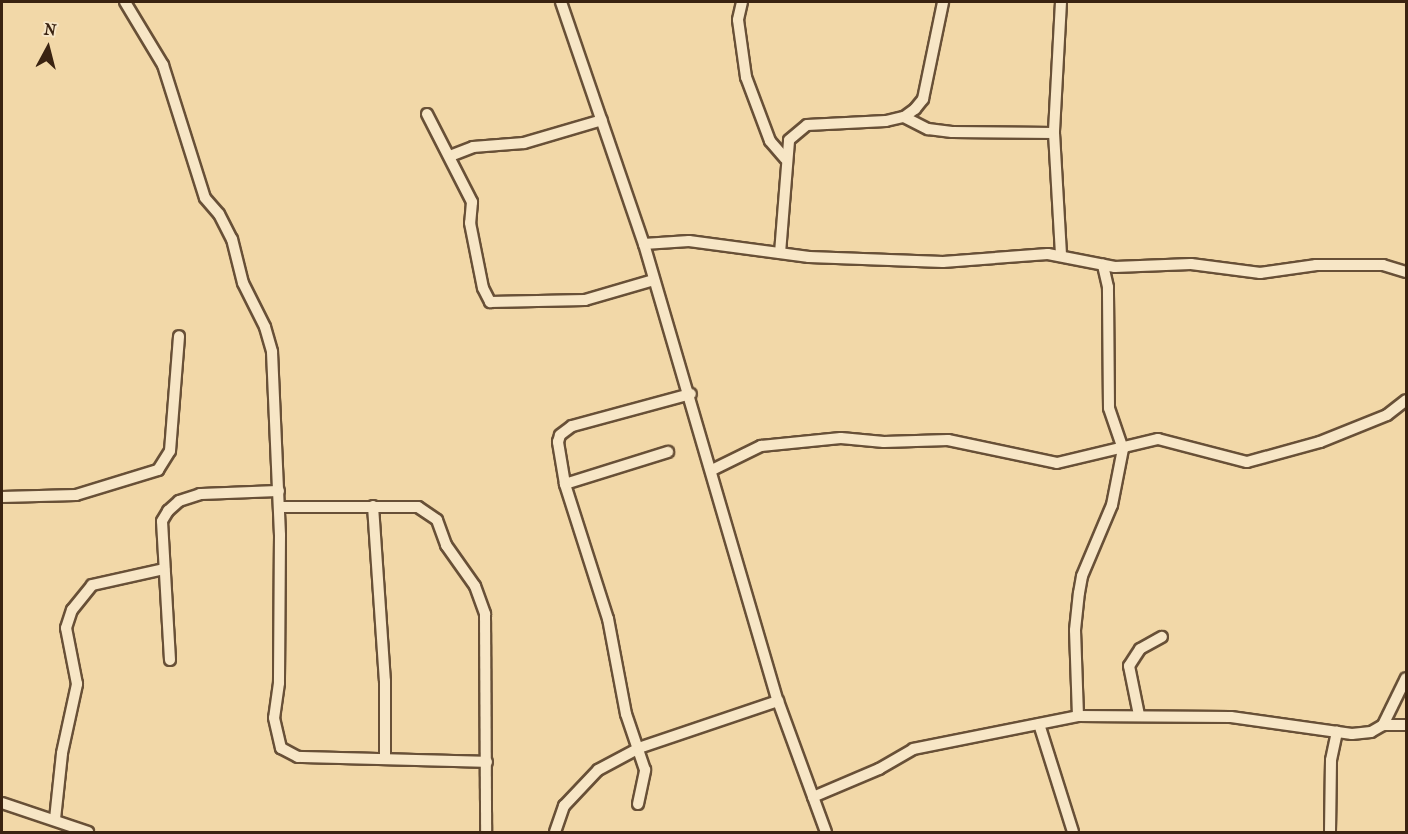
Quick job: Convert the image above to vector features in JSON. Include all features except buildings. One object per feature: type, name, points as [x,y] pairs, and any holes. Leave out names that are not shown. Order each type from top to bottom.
[{"type":"street","points":[[125,2],[163,66],[205,198],[219,214],[232,239],[243,283],[269,339],[275,374],[280,507],[276,736],[281,748],[298,757],[487,762]]},
{"type":"street","points":[[561,2],[644,244],[691,394],[778,701],[826,832]]},
{"type":"street","points":[[742,2],[739,40],[746,77],[770,141],[785,158]]},
{"type":"street","points":[[904,117],[923,99],[944,2]]},
{"type":"street","points":[[1061,2],[1054,133],[1061,255]]},
{"type":"street","points":[[427,114],[472,202],[470,223],[483,288],[490,302],[585,300],[654,280]]},
{"type":"street","points":[[780,253],[785,158],[789,140],[807,125],[904,117],[927,129],[952,132],[1054,133]]},
{"type":"street","points":[[450,156],[473,147],[524,142],[602,120]]},
{"type":"street","points":[[644,244],[689,241],[780,253],[944,262],[1061,255],[1103,265],[1191,264],[1260,273],[1316,265],[1383,265],[1407,272]]},
{"type":"street","points":[[1078,716],[1075,630],[1078,593],[1085,567],[1112,505],[1123,449],[1108,408],[1108,287],[1103,265]]},
{"type":"street","points":[[2,497],[76,495],[158,470],[170,451],[179,336]]},
{"type":"street","points":[[638,804],[645,777],[639,748],[626,714],[605,611],[565,484],[558,442],[565,430],[691,394]]},
{"type":"street","points":[[712,470],[761,446],[842,438],[884,442],[948,440],[1058,463],[1158,439],[1247,462],[1320,442],[1388,415],[1407,400]]},
{"type":"street","points":[[565,484],[669,452]]},
{"type":"street","points":[[170,660],[162,521],[179,501],[200,494],[279,491]]},
{"type":"street","points":[[373,506],[385,681],[385,759]]},
{"type":"street","points":[[280,507],[418,507],[432,513],[452,556],[467,572],[482,599],[487,762],[486,832]]},
{"type":"street","points":[[55,819],[62,753],[77,684],[66,628],[72,610],[92,585],[164,569]]},
{"type":"street","points":[[1139,715],[1129,666],[1140,649],[1162,637]]},
{"type":"street","points":[[1383,725],[1407,678]]},
{"type":"street","points":[[555,832],[564,806],[593,773],[639,748],[778,701]]},
{"type":"street","points":[[813,797],[913,749],[1078,716],[1231,717],[1337,732],[1371,732],[1383,725],[1407,725]]},
{"type":"street","points":[[1039,724],[1073,832]]},
{"type":"street","points":[[1330,832],[1331,760],[1337,732]]},
{"type":"street","points":[[2,803],[55,819],[72,830],[88,832]]}]
